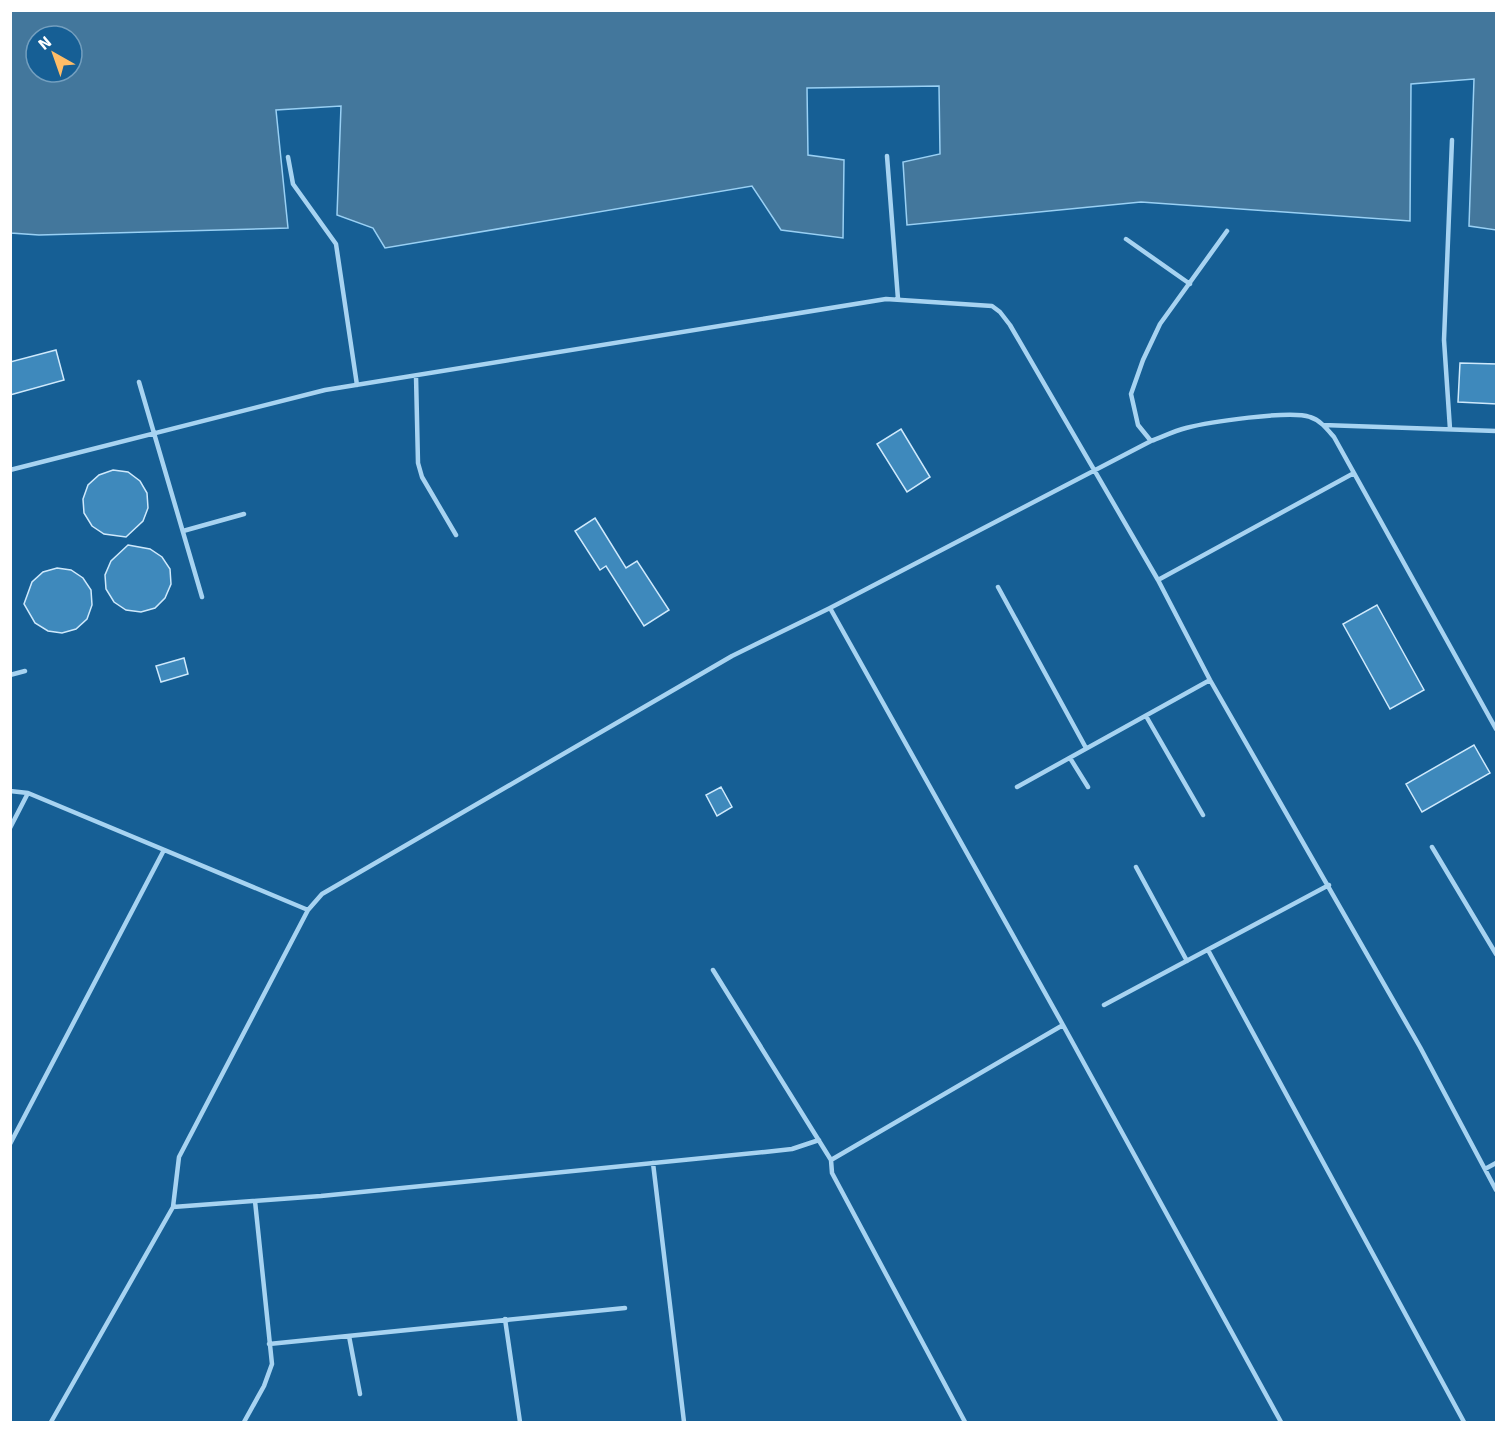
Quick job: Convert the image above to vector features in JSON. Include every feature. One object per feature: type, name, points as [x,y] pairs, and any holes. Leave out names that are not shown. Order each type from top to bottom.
[{"type":"lane","points":[[1450,429],[1444,340],[1452,140]]},
{"type":"lane","points":[[887,156],[898,299]]},
{"type":"lane","points":[[288,157],[292,184],[336,244],[357,385]]},
{"type":"lane","points":[[1151,441],[1137,425],[1131,394],[1143,360],[1160,324],[1227,231]]},
{"type":"lane","points":[[1126,239],[1190,284]]},
{"type":"lane","points":[[10,470],[281,400],[357,385],[898,299],[980,303],[992,306],[1000,312],[1095,469],[1158,580],[1210,680],[1420,1047],[1497,1190]]},
{"type":"lane","points":[[416,376],[418,463],[422,477],[456,535]]},
{"type":"lane","points":[[139,382],[202,597]]},
{"type":"lane","points":[[51,1422],[173,1207],[179,1157],[308,910],[322,894],[732,656],[830,608],[1151,441],[1186,428],[1275,416],[1299,414],[1311,417],[1323,425],[1354,473],[1497,729]]},
{"type":"lane","points":[[1323,425],[1497,431]]},
{"type":"lane","points":[[1158,580],[1354,473]]},
{"type":"lane","points":[[183,531],[244,514]]},
{"type":"lane","points":[[998,587],[1086,748]]},
{"type":"lane","points":[[830,608],[1281,1422]]},
{"type":"lane","points":[[10,675],[25,671]]},
{"type":"lane","points":[[1017,787],[1210,680]]},
{"type":"lane","points":[[1146,716],[1203,815]]},
{"type":"lane","points":[[1070,758],[1088,787]]},
{"type":"lane","points":[[10,791],[28,794],[308,910]]},
{"type":"lane","points":[[10,828],[28,794]]},
{"type":"lane","points":[[1432,847],[1497,954]]},
{"type":"lane","points":[[10,1144],[164,850]]},
{"type":"lane","points":[[1136,867],[1187,960]]},
{"type":"lane","points":[[1104,1005],[1329,885]]},
{"type":"lane","points":[[1208,950],[1464,1422]]},
{"type":"lane","points":[[713,970],[831,1160],[832,1173],[965,1422]]},
{"type":"lane","points":[[831,1160],[1063,1025]]},
{"type":"lane","points":[[173,1207],[792,1149],[819,1140]]},
{"type":"lane","points":[[653,1163],[684,1422]]},
{"type":"lane","points":[[1485,1169],[1497,1163]]},
{"type":"lane","points":[[244,1422],[264,1386],[272,1364],[255,1201]]},
{"type":"lane","points":[[269,1344],[625,1308]]},
{"type":"lane","points":[[505,1319],[520,1422]]},
{"type":"lane","points":[[349,1336],[360,1394]]},
{"type":"water","points":[[10,11],[1496,11],[1496,230],[1469,226],[1474,79],[1411,84],[1410,221],[1141,202],[907,225],[903,162],[940,154],[939,86],[807,88],[808,155],[844,160],[843,238],[781,230],[752,186],[385,248],[373,228],[337,215],[341,106],[276,110],[288,228],[39,235],[11,233]]},
{"type":"building","points":[[56,350],[64,380],[10,395],[10,362]]},
{"type":"building","points":[[1460,363],[1497,364],[1497,404],[1458,402]]},
{"type":"building","points":[[901,429],[930,477],[907,492],[877,444]]},
{"type":"building","points":[[113,470],[128,472],[140,481],[147,493],[148,508],[143,521],[126,537],[104,534],[92,526],[84,513],[83,499],[88,485],[99,475]]},
{"type":"building","points":[[595,518],[626,568],[637,561],[669,610],[644,626],[606,566],[600,570],[575,531]]},
{"type":"building","points":[[128,545],[150,549],[162,557],[170,569],[171,584],[165,598],[155,608],[141,612],[126,610],[114,602],[106,589],[105,575],[111,561]]},
{"type":"building","points":[[57,568],[71,570],[83,578],[91,590],[92,605],[87,619],[76,629],[62,633],[48,631],[35,623],[24,604],[32,582],[43,572]]},
{"type":"building","points":[[1377,605],[1424,690],[1390,709],[1343,624]]},
{"type":"building","points":[[184,658],[188,674],[161,682],[156,666]]},
{"type":"building","points":[[1474,745],[1490,773],[1422,812],[1406,784]]},
{"type":"building","points":[[721,787],[732,807],[717,816],[706,795]]}]
